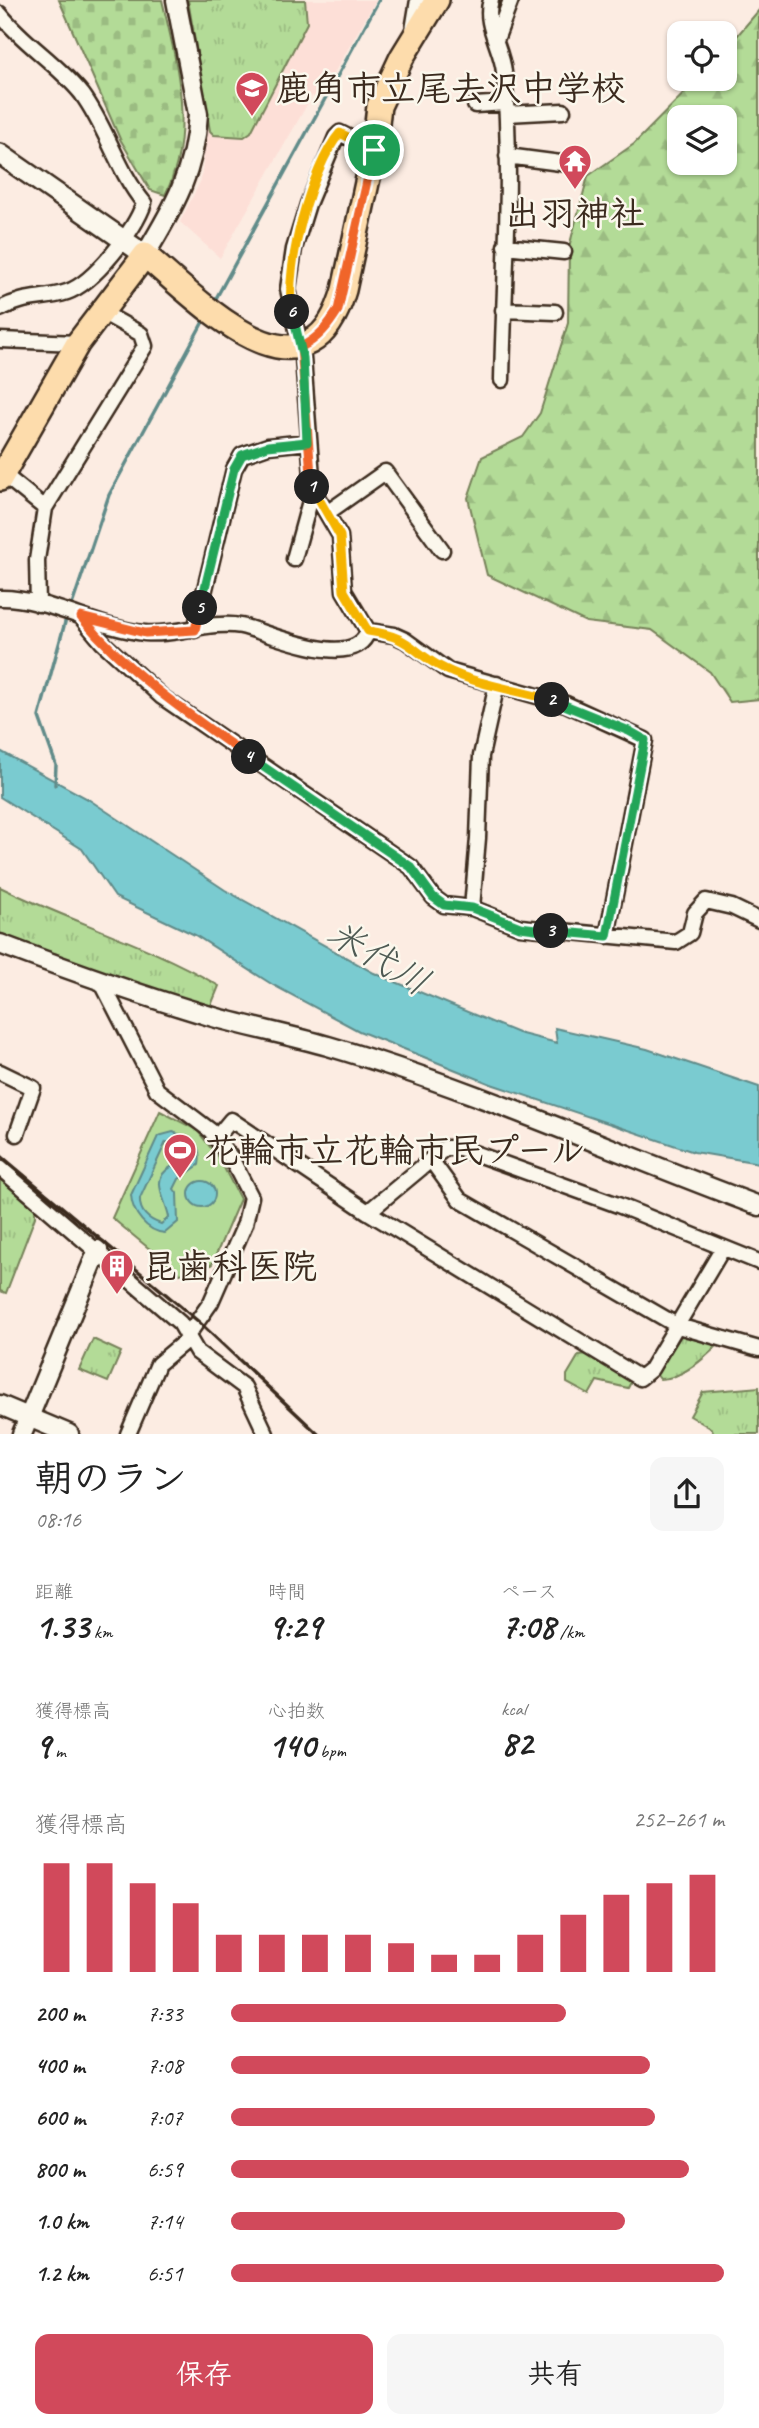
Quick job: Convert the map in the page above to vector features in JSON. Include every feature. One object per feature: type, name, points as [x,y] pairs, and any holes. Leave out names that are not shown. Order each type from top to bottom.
[{"type":"main road","points":[[0,155],[122,238],[235,328],[271,347],[301,347],[314,341],[328,327],[338,310],[374,150],[379,106],[412,41],[438,0]]},
{"type":"main road","points":[[4,467],[78,343],[145,255]]},
{"type":"street","points":[[145,255],[182,193],[197,132],[196,102],[176,0]]},
{"type":"street","points":[[412,41],[418,0]]},
{"type":"street","points":[[491,0],[490,23],[504,68],[507,108],[502,380]]},
{"type":"street","points":[[496,40],[511,0]]},
{"type":"street","points":[[0,13],[18,36],[80,91],[94,112],[129,185],[165,222]]},
{"type":"street","points":[[475,105],[563,111]]},
{"type":"street","points":[[294,559],[313,490],[301,347],[288,289],[294,249],[307,204],[328,152],[340,133],[374,150]]},
{"type":"street","points":[[508,156],[568,164]]},
{"type":"street","points":[[0,309],[18,299],[67,292],[89,280],[140,214],[144,203]]},
{"type":"street","points":[[505,246],[564,252]]},
{"type":"street","points":[[503,310],[555,312]]},
{"type":"street","points":[[38,604],[37,559],[45,508],[145,346],[141,334],[100,311]]},
{"type":"street","points":[[0,340],[78,343]]},
{"type":"street","points":[[195,630],[234,469],[242,455],[268,446],[307,442]]},
{"type":"street","points":[[4,467],[45,508]]},
{"type":"street","points":[[327,513],[385,472],[442,550]]},
{"type":"street","points":[[0,598],[38,604],[145,633],[238,625],[319,648],[342,651],[355,646],[366,637],[368,631],[344,591],[340,536],[313,490]]},
{"type":"street","points":[[81,617],[102,642],[162,697],[411,867],[433,897],[444,905],[472,908],[520,927],[676,942],[685,939],[690,933],[695,913],[706,901],[732,907],[759,920]]},
{"type":"street","points":[[368,631],[394,635],[448,671],[566,704],[645,740],[607,936]]},
{"type":"street","points":[[472,908],[481,755],[497,684]]},
{"type":"street","points":[[0,944],[102,983],[157,997],[208,1015],[341,1050],[573,1133],[759,1206]]},
{"type":"street","points":[[102,983],[157,1090],[216,1138],[232,1158],[251,1197],[245,1224],[212,1302],[188,1337],[158,1364],[128,1434]]},
{"type":"street","points":[[0,1072],[33,1088],[17,1134]]},
{"type":"street","points":[[216,1138],[231,1120],[368,1212],[640,1378],[651,1368],[678,1326],[723,1248]]},
{"type":"street","points":[[368,1212],[445,1148],[460,1148],[618,1205],[759,1262]]},
{"type":"street","points":[[430,1160],[460,1200],[678,1326],[759,1349]]},
{"type":"street","points":[[0,1168],[180,1323],[197,1352],[244,1387],[266,1434]]},
{"type":"street","points":[[22,1434],[98,1250]]},
{"type":"street","points":[[0,1405],[69,1434]]},
{"type":"shaded area","name":"鹿角市立尾去沢中学校","points":[[184,0],[376,0],[319,99],[312,96],[220,258],[180,222],[201,180],[206,136]]},
{"type":"green space","points":[[59,0],[162,0],[178,74],[182,124],[180,148],[165,195],[150,190],[120,139]]},
{"type":"green space","points":[[188,0],[305,0],[307,23],[251,132],[244,137],[214,135],[210,131]]},
{"type":"green space","points":[[759,10],[759,699],[730,702],[710,672],[652,630],[586,622],[487,575],[468,498],[482,457],[523,437],[540,413],[568,323],[569,247],[588,176],[634,144],[667,110],[667,175],[737,175],[737,105],[672,105],[686,91],[737,91],[737,36]]},
{"type":"green space","points":[[0,887],[193,971],[219,986],[210,1008],[99,973],[0,937]]},
{"type":"green space","name":"花輪市立花輪市民プール","points":[[160,1111],[197,1130],[220,1160],[240,1199],[212,1264],[204,1270],[180,1274],[112,1218]]},
{"type":"green space","points":[[0,1176],[35,1204],[35,1217],[6,1293],[0,1291]]},
{"type":"green space","points":[[692,1333],[720,1343],[685,1372],[660,1379],[656,1374],[681,1336]]},
{"type":"green space","points":[[93,1339],[121,1352],[108,1382],[79,1370]]},
{"type":"green space","points":[[588,1354],[632,1380],[628,1388],[597,1381],[589,1395],[567,1383],[567,1375],[579,1355]]},
{"type":"green space","points":[[759,1387],[759,1434],[714,1434],[712,1429],[690,1416],[703,1392]]},
{"type":"water","name":"米代川","points":[[0,751],[88,799],[225,890],[374,973],[518,1033],[557,1043],[555,1028],[647,1049],[759,1087],[759,1163],[694,1152],[491,1084],[359,1031],[273,985],[195,935],[115,897],[82,849],[0,797]]},
{"type":"water","points":[[173,1132],[185,1137],[197,1146],[200,1158],[199,1165],[179,1179],[174,1189],[177,1193],[178,1222],[165,1233],[152,1229],[137,1215],[131,1195],[158,1136]],"holes":[[[166,1142],[187,1148],[190,1158],[171,1167],[161,1177],[161,1190],[169,1217],[161,1224],[146,1215],[140,1198]]]},
{"type":"water","points":[[202,1181],[211,1185],[215,1194],[211,1203],[202,1207],[193,1203],[189,1194],[193,1185]]},
{"type":"waterway","points":[[214,302],[379,0]]},
{"type":"waterway","points":[[71,608],[109,495],[205,318]]},
{"type":"waterway","points":[[55,785],[56,765],[39,717],[67,615]]},
{"type":"railway","points":[[0,1155],[199,1322],[318,1434]]},
{"type":"place","name":"鹿角市立尾去沢中学校","points":[[252,118]]},
{"type":"place","name":"出羽神社","points":[[575,191]]},
{"type":"place","name":"花輪市立花輪市民プール","points":[[180,1180]]},
{"type":"place","name":"昆歯科医院","points":[[117,1296]]},
{"type":"route","points":[[374,150],[338,310],[328,327],[314,341],[301,347],[307,442],[313,490],[340,536],[344,591],[368,631],[394,635],[405,640],[448,671],[566,704],[645,740],[638,792],[607,936],[520,927],[472,908],[444,905],[433,897],[411,867],[162,697],[102,642],[81,617],[145,633],[195,630],[234,469],[242,455],[268,446],[307,442],[303,358],[301,347],[293,318],[288,289],[294,249],[307,204],[328,152],[340,133],[374,150]]}]
